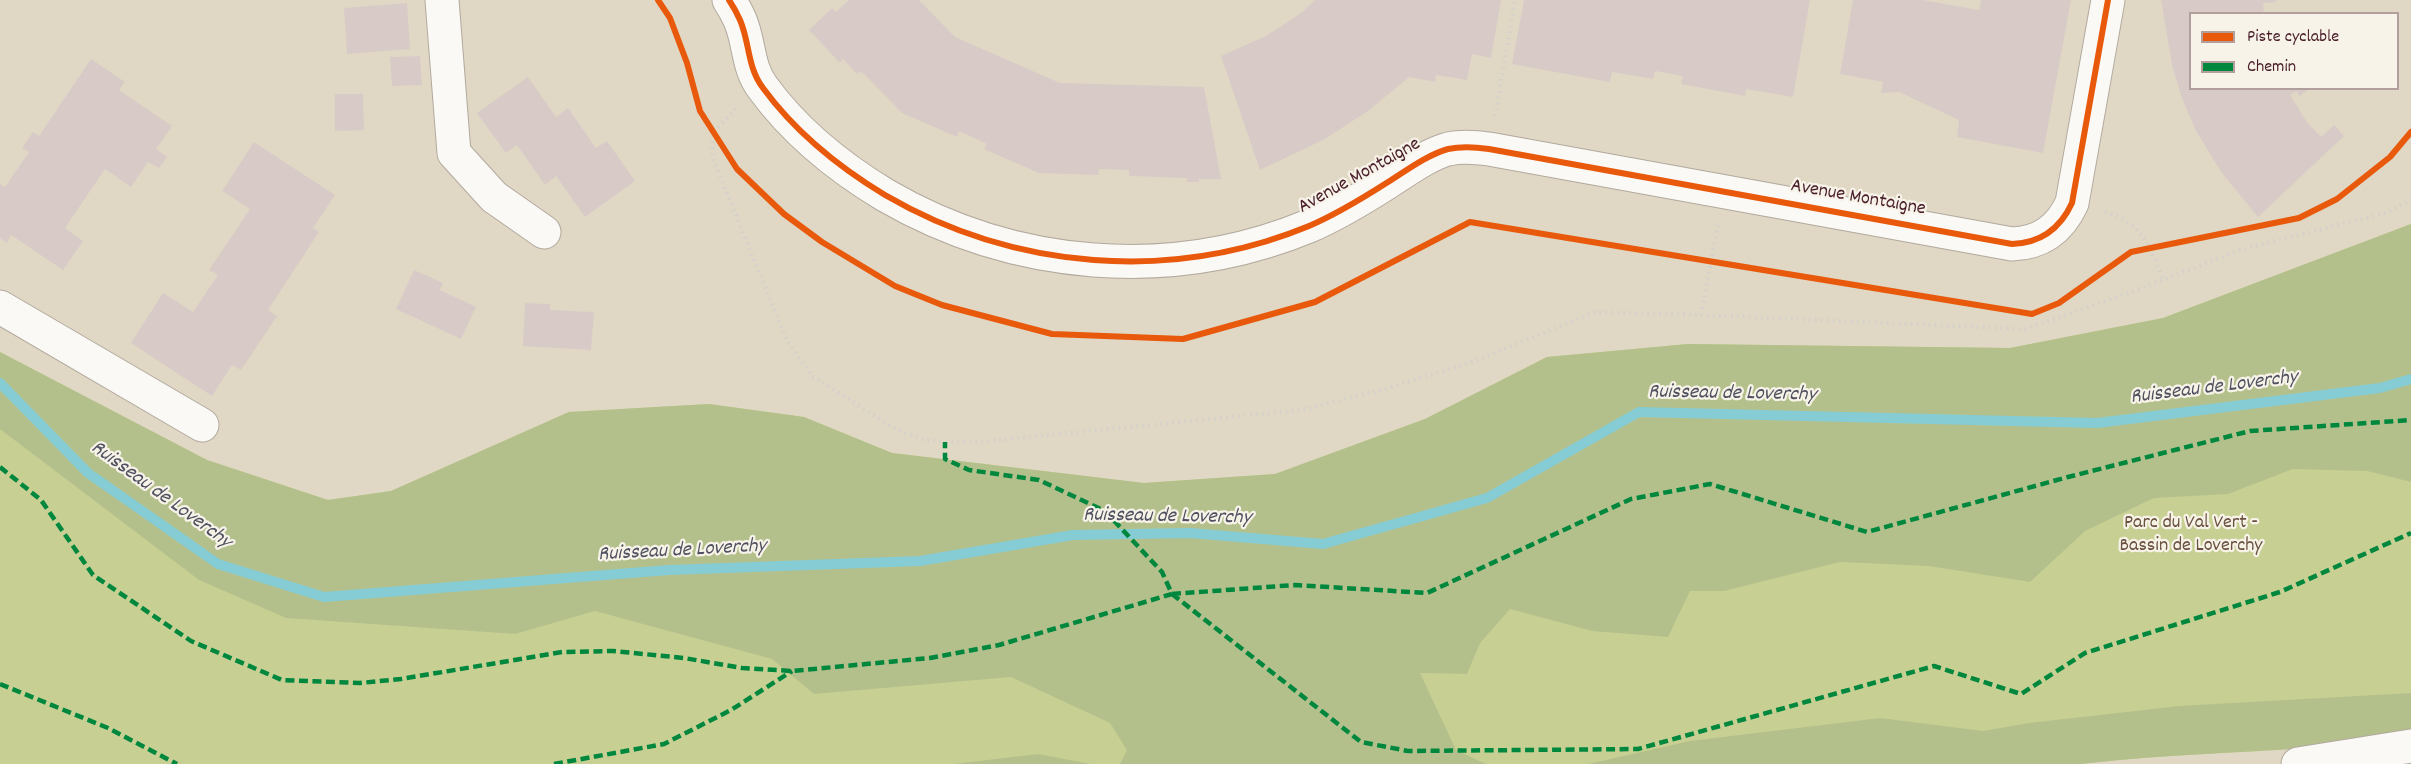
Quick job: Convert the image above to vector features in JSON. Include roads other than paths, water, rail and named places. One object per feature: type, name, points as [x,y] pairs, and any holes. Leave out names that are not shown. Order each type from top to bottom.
[{"type":"street","points":[[442,0],[454,153],[494,197],[544,232]]},
{"type":"street","name":"Avenue Montaigne","points":[[729,0],[740,20],[754,74],[771,98],[793,126],[853,175],[905,206],[988,240],[1038,254],[1085,260],[1176,260],[1257,245],[1333,215],[1411,168],[1446,150],[1461,147],[1489,149],[2012,244],[2036,241],[2047,235],[2066,216],[2072,203],[2108,0]]},
{"type":"street","points":[[0,307],[202,425]]},
{"type":"street","points":[[2298,764],[2411,746]]},
{"type":"waterway","name":"Ruisseau de Loverchy","points":[[0,383],[88,473],[218,564],[324,597],[669,570],[920,561],[1073,535],[1190,533],[1323,544],[1487,498],[1639,412],[2097,423],[2380,388],[2411,379]]},
{"type":"park label","name":"Parc du Val Vert - Bassin de Loverchy","points":[[2191,536]]}]
